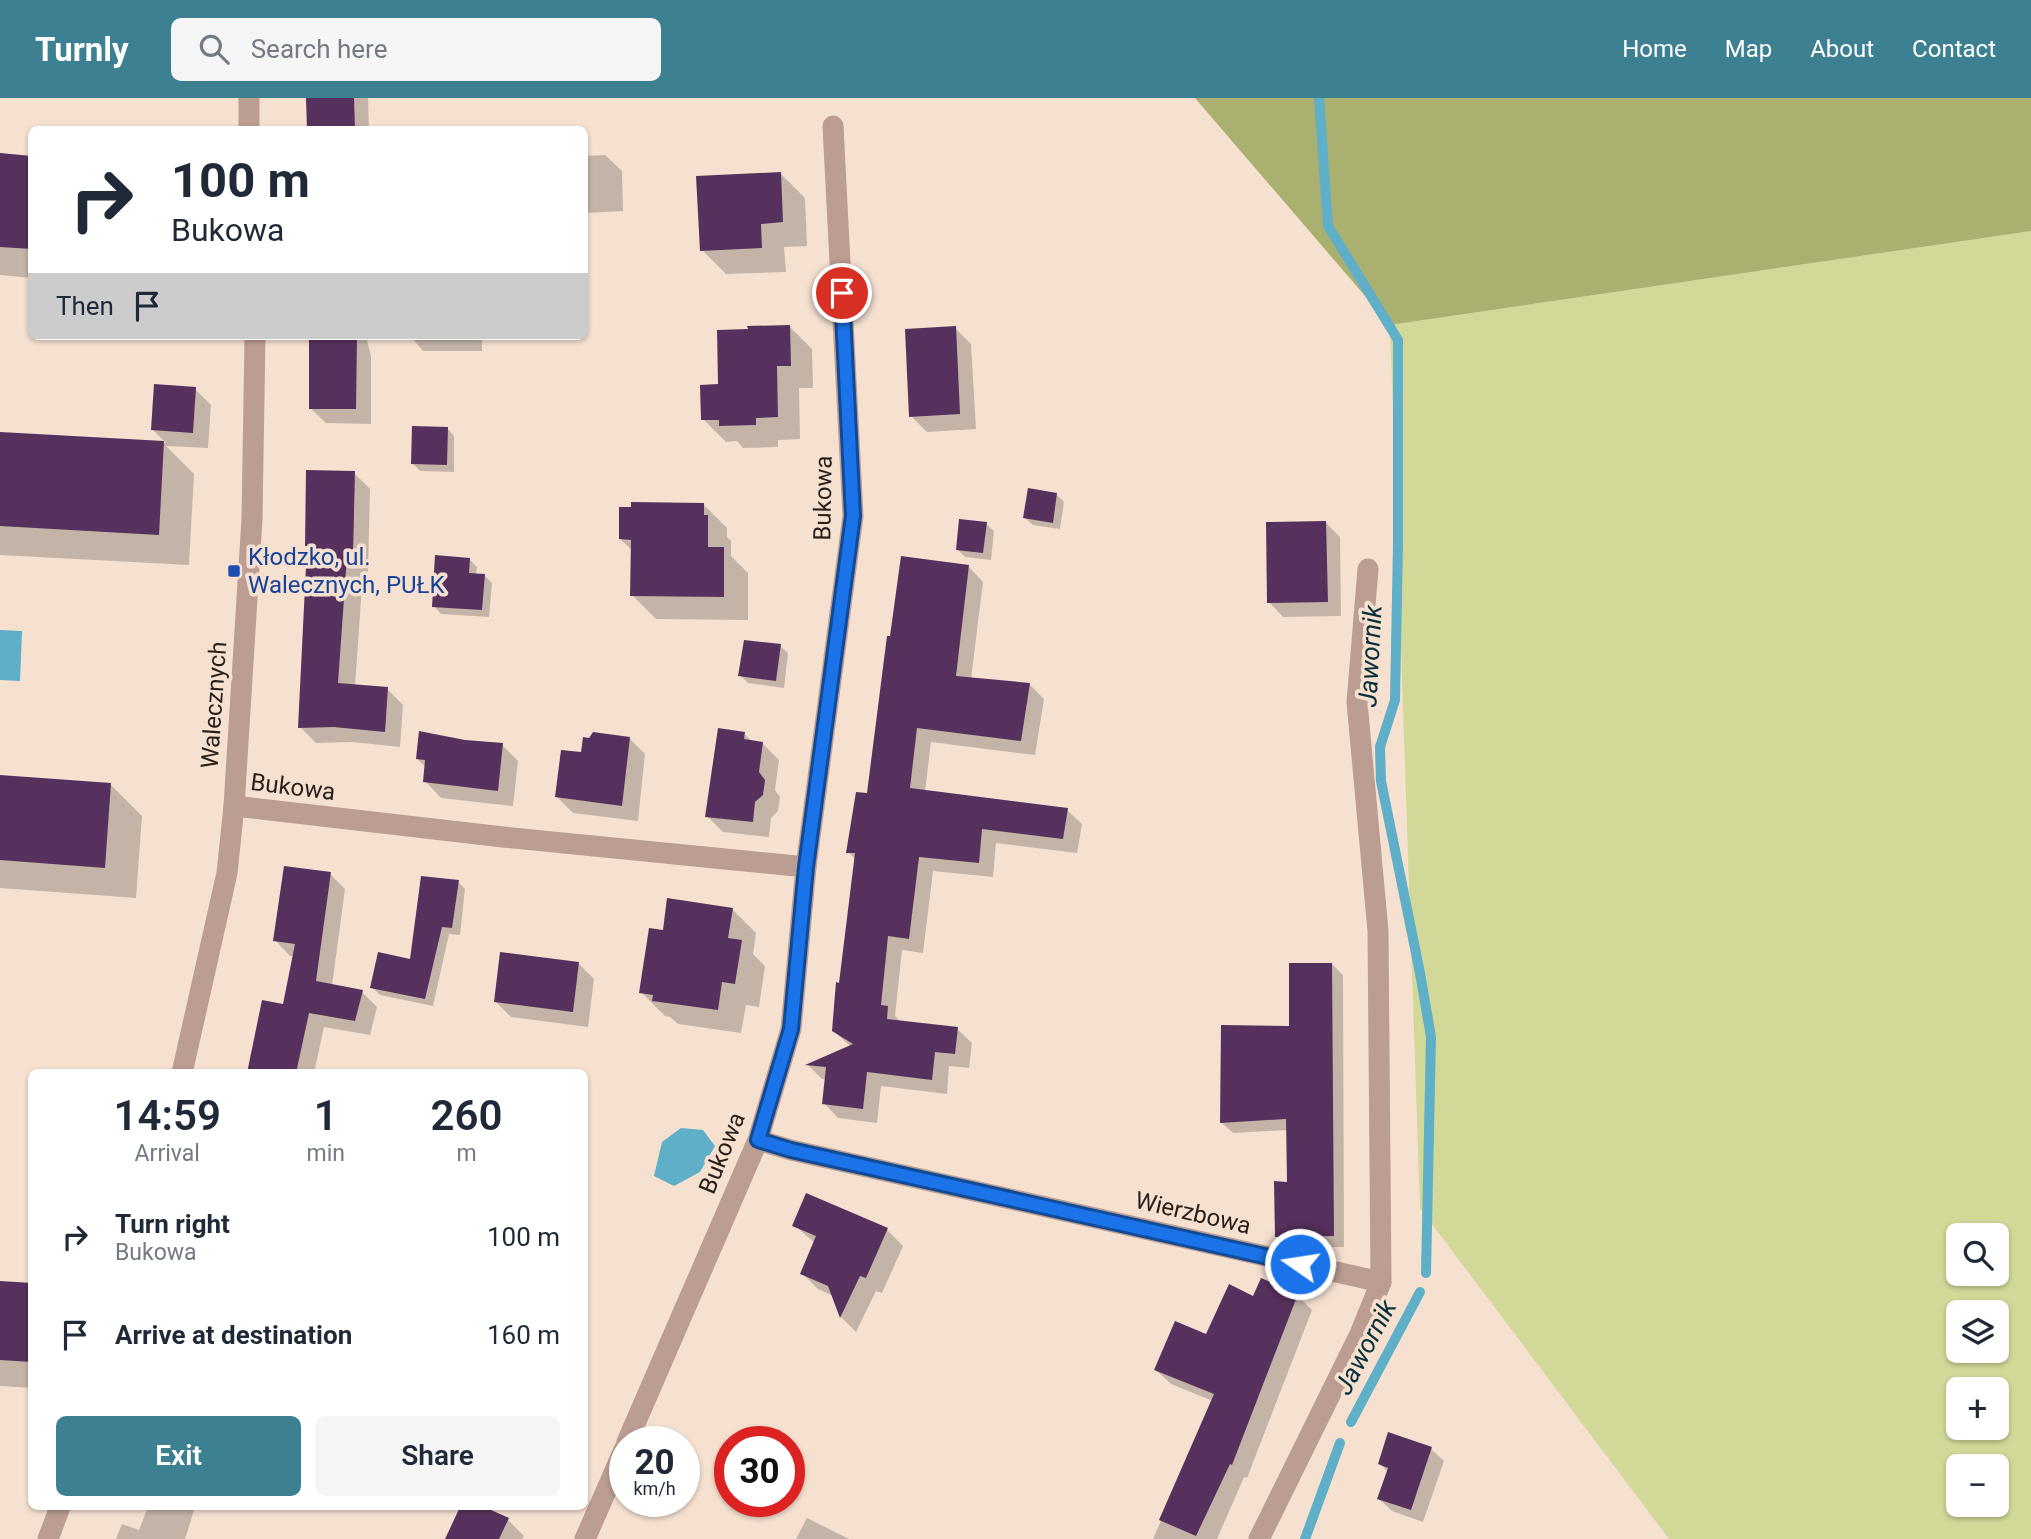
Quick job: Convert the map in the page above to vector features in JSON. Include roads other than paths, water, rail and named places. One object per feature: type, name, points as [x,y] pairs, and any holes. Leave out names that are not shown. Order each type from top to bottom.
[{"type":"street","points":[[249,98],[250,126]]},
{"type":"street","name":"Bukowa","points":[[634,1426],[758,1140],[791,1029],[806,867],[853,516],[833,126]]},
{"type":"street","name":"Walecznych","points":[[183,1069],[227,873],[234,806],[252,519],[255,340]]},
{"type":"street","points":[[1259,1539],[1360,1334],[1381,1282],[1378,931],[1357,702],[1368,569]]},
{"type":"street","name":"Bukowa","points":[[234,806],[503,837],[806,867]]},
{"type":"street","name":"Wierzbowa","points":[[758,1140],[791,1150],[1381,1282]]},
{"type":"street","points":[[585,1539],[609,1484]]},
{"type":"street","points":[[48,1539],[59,1510]]},
{"type":"water","points":[[0,630],[22,631],[20,681],[0,680]]},
{"type":"water","points":[[681,1128],[703,1130],[715,1146],[700,1172],[674,1186],[654,1176],[662,1142]]},
{"type":"waterway","name":"Jawornik","points":[[1319,98],[1328,226],[1398,340],[1395,700],[1380,747],[1381,781],[1431,1037],[1426,1273]]},
{"type":"waterway","name":"Jawornik","points":[[1351,1422],[1420,1292]]},
{"type":"waterway","name":"Jawornik","points":[[1305,1539],[1340,1443]]},
{"type":"place","name":"Kłodzko, ul. Walecznych, PUŁK","points":[[234,571]]}]
